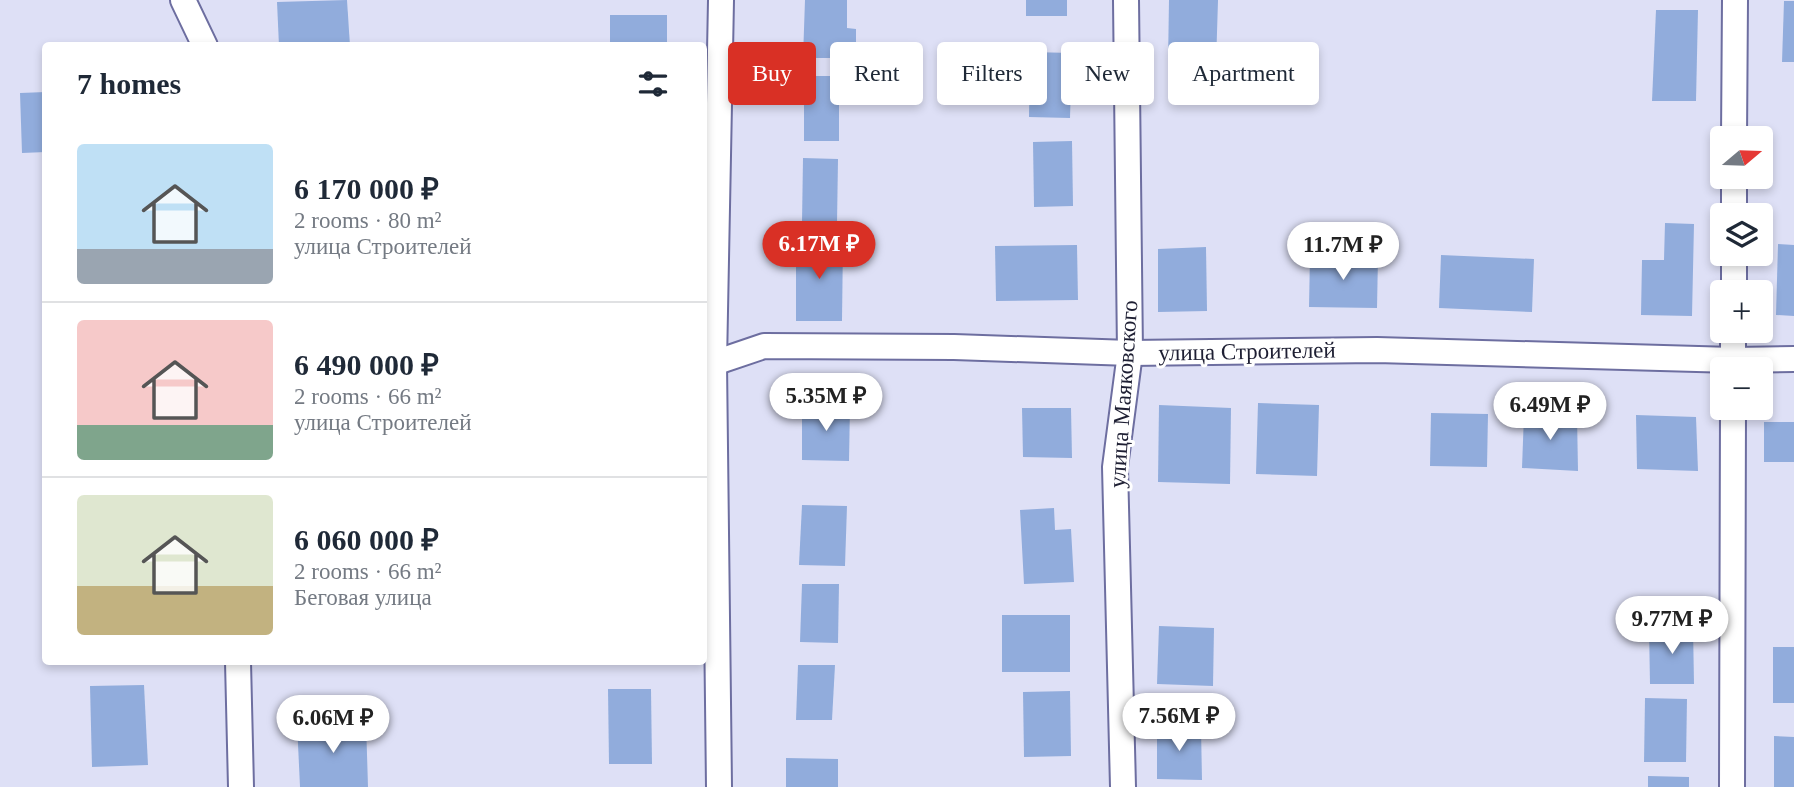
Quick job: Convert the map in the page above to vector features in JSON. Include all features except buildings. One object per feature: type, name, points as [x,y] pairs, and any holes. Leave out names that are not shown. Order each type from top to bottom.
[{"type":"street","points":[[183,0],[203,42]]},
{"type":"street","points":[[201,0],[205,42]]},
{"type":"street","points":[[719,787],[709,363],[721,0]]},
{"type":"street","name":"улица Маяковского","points":[[1123,787],[1115,467],[1130,353],[1126,0]]},
{"type":"street","points":[[1734,126],[1735,0]]},
{"type":"street","name":"улица Строителей","points":[[709,363],[764,346],[954,347],[1130,353],[1377,350],[1710,364]]},
{"type":"street","name":"улица Строителей","points":[[1773,361],[1794,359]]},
{"type":"street","points":[[1732,787],[1733,420]]},
{"type":"street","points":[[238,665],[241,787]]}]
